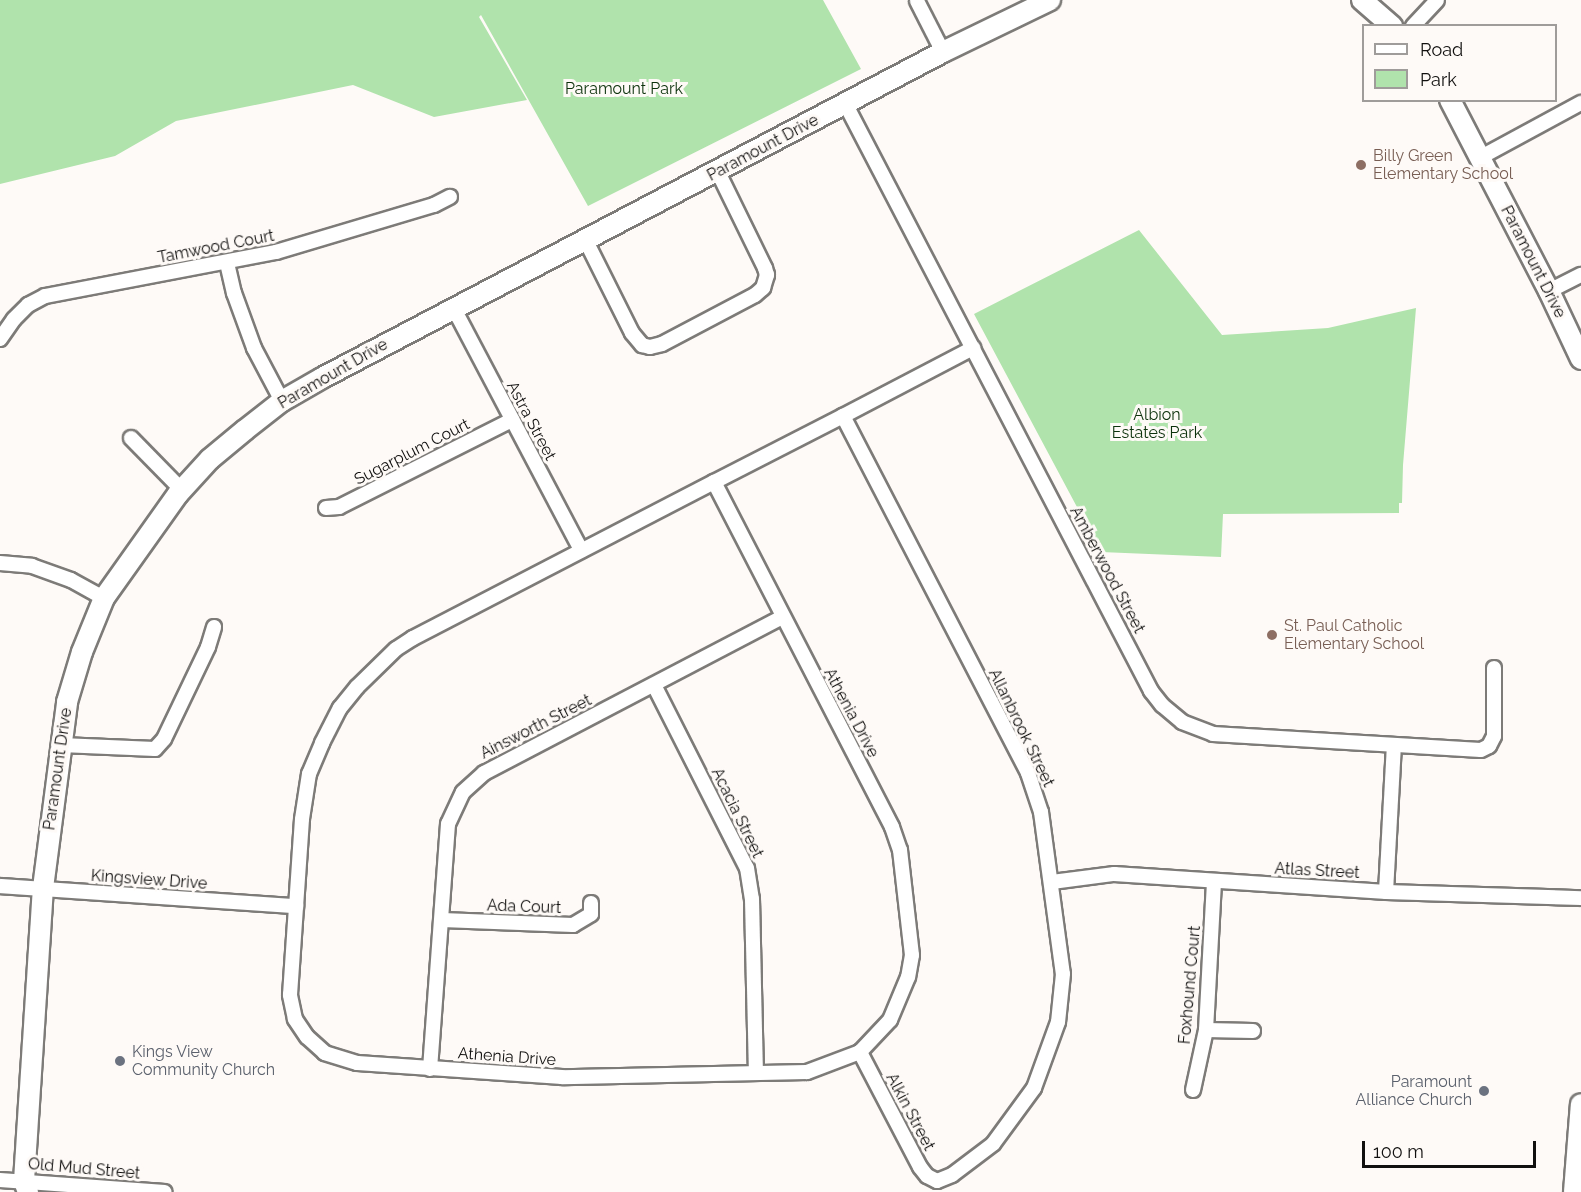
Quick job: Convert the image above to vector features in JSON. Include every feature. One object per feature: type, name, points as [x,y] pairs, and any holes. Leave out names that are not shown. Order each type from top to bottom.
[{"type":"street","name":"Paramount Drive","points":[[23,1188],[43,888],[67,702],[82,652],[104,598],[182,490],[210,459],[282,401],[453,307],[586,241],[943,52],[1050,0]]},
{"type":"street","points":[[1362,0],[1390,24]]},
{"type":"street","points":[[1415,24],[1437,0]]},
{"type":"street","points":[[917,1],[943,52]]},
{"type":"street","name":"Paramount Drive","points":[[1451,102],[1549,291],[1581,359]]},
{"type":"street","points":[[1480,157],[1581,103]]},
{"type":"street","name":"Amberwood Street","points":[[846,105],[1152,691],[1162,705],[1182,722],[1213,734],[1481,750],[1489,746],[1494,736],[1494,668]]},
{"type":"street","points":[[586,241],[632,333],[642,345],[650,347],[662,344],[755,295],[763,288],[767,275],[718,172]]},
{"type":"street","name":"Tamwood Court","points":[[0,339],[14,319],[28,305],[45,296],[227,263],[288,249],[434,206],[450,197]]},
{"type":"street","points":[[227,263],[234,293],[254,348],[282,401]]},
{"type":"street","points":[[1549,291],[1581,275]]},
{"type":"street","name":"Astra Street","points":[[453,307],[582,550]]},
{"type":"street","name":"Athenia Drive","points":[[714,482],[892,827],[900,850],[912,955],[908,977],[890,1020],[860,1052],[807,1072],[562,1077],[430,1069],[337,1059],[325,1053],[307,1037],[295,1019],[290,995],[302,819],[309,774],[321,743],[340,708],[357,687],[396,649],[413,638],[582,550],[714,482],[843,416],[973,348]]},
{"type":"street","name":"Allanbrook Street","points":[[843,416],[1028,773],[1041,812],[1052,882],[1062,974],[1058,1022],[1048,1053],[1034,1088],[993,1144],[952,1175],[937,1181]]},
{"type":"street","name":"Sugarplum Court","points":[[326,508],[339,507],[512,420]]},
{"type":"street","points":[[131,438],[182,490]]},
{"type":"street","points":[[0,563],[32,566],[71,580],[104,598]]},
{"type":"street","name":"Ainsworth Street","points":[[430,1069],[448,824],[463,792],[484,773],[783,617]]},
{"type":"street","points":[[61,745],[155,749],[164,739],[208,647],[214,627]]},
{"type":"street","name":"Acacia Street","points":[[654,685],[747,868],[752,899],[756,1073]]},
{"type":"street","points":[[1386,892],[1394,745]]},
{"type":"street","name":"Atlas Street","points":[[1052,882],[1114,874],[1386,892],[1581,898]]},
{"type":"street","name":"Foxhound Court","points":[[1193,1090],[1206,1030],[1214,882]]},
{"type":"street","name":"Kingsview Drive","points":[[0,886],[296,906]]},
{"type":"street","name":"Ada Court","points":[[442,920],[573,925],[591,914],[591,903]]},
{"type":"street","points":[[1206,1030],[1253,1032]]},
{"type":"street","name":"Alkin Street","points":[[860,1052],[920,1167],[927,1176],[937,1181]]},
{"type":"street","points":[[1574,1192],[1581,1104]]},
{"type":"street","name":"Old Mud Street","points":[[0,1179],[23,1188],[165,1192]]},
{"type":"green space","name":"Paramount Park","points":[[0,0],[823,0],[861,69],[588,206],[481,15],[479,17],[527,100],[434,117],[353,85],[176,121],[115,156],[0,184]]},
{"type":"green space","name":"Albion Estates Park","points":[[1139,230],[1222,335],[1328,328],[1416,308],[1402,503],[1399,503],[1399,513],[1223,514],[1221,557],[1101,552],[974,314]]},
{"type":"place","name":"Billy Green Elementary School","points":[[1361,165]]},
{"type":"place","name":"St. Paul Catholic Elementary School","points":[[1272,635]]},
{"type":"place","name":"Kings View Community Church","points":[[120,1061]]},
{"type":"place","name":"Paramount Alliance Church","points":[[1484,1091]]}]
